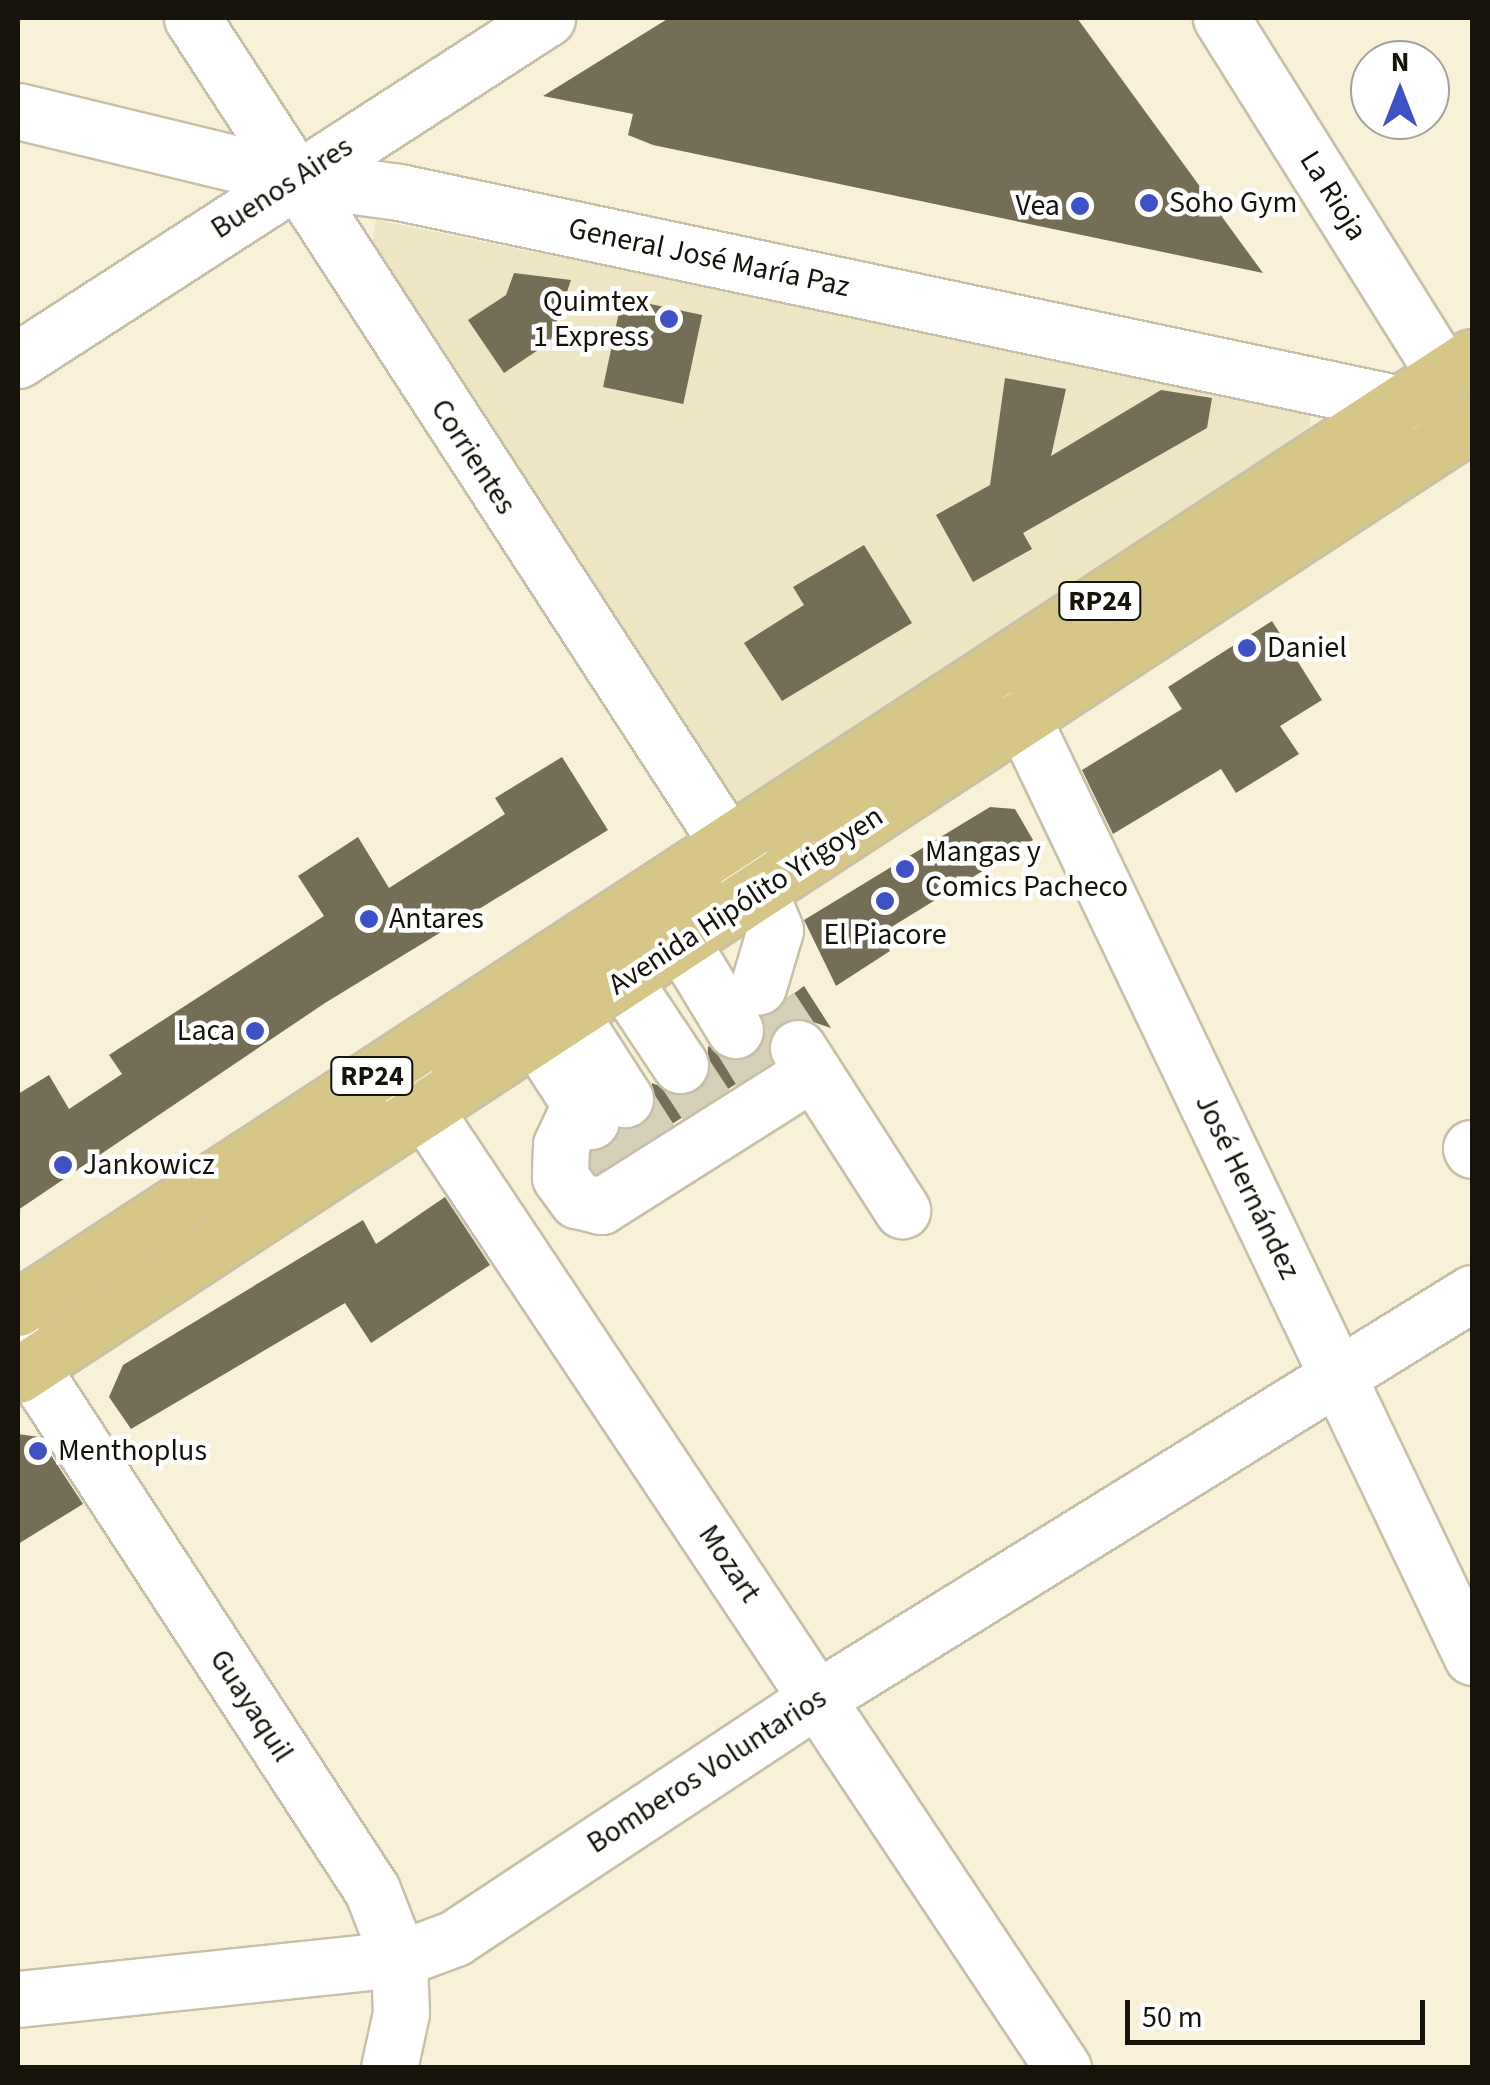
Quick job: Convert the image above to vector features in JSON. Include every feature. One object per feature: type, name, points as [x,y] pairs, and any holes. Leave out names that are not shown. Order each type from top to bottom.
[{"type":"main road","name":"Avenida Hipólito Yrigoyen","points":[[18,1308],[1440,379]]},
{"type":"main road","name":"Avenida Hipólito Yrigoyen","points":[[22,1363],[425,1110],[1472,423]]},
{"type":"street","name":"Corrientes","points":[[192,18],[291,193],[727,844],[643,968]]},
{"type":"street","name":"Buenos Aires","points":[[18,360],[291,193],[547,18]]},
{"type":"street","name":"La Rioja","points":[[1222,18],[1440,379]]},
{"type":"street","name":"General José María Paz","points":[[18,111],[291,193]]},
{"type":"street","name":"General José María Paz","points":[[18,142],[291,193],[399,192],[1440,379]]},
{"type":"street","name":"José Hernández","points":[[1022,717],[1472,1657]]},
{"type":"street","points":[[565,1190],[601,1206],[701,1095],[774,930],[643,968]]},
{"type":"street","points":[[643,968],[701,1095]]},
{"type":"street","points":[[643,968],[701,1095],[902,1210]]},
{"type":"street","points":[[643,968],[701,1095]]},
{"type":"street","name":"Mozart","points":[[392,1063],[1063,2068]]},
{"type":"street","points":[[565,1190],[561,1145],[701,1095]]},
{"type":"street","points":[[505,1229],[565,1190]]},
{"type":"street","name":"Bomberos Voluntarios","points":[[18,1999],[398,1960],[455,1938],[818,1698],[1336,1372],[1472,1293]]},
{"type":"street","name":"Guayaquil","points":[[22,1363],[372,1890],[398,1960],[401,2012],[389,2068]]},
{"type":"shaded area","points":[[376,220],[1274,402],[1310,414],[1310,430],[1302,446],[736,809],[371,253]]},
{"type":"building","name":"Vea","points":[[669,18],[1077,18],[1263,273],[653,145],[628,135],[633,114],[543,96]]},
{"type":"building","points":[[514,273],[571,280],[550,342],[504,373],[468,320],[506,295]]},
{"type":"building","points":[[622,298],[702,315],[683,404],[603,387]]},
{"type":"building","points":[[1005,378],[1066,389],[1051,456],[1161,390],[1212,398],[1207,428],[1023,533],[1032,549],[973,582],[936,515],[990,485]]},
{"type":"building","points":[[864,545],[912,623],[782,701],[744,643],[804,605],[793,587]]},
{"type":"building","points":[[1272,621],[1322,700],[1280,726],[1299,754],[1236,793],[1221,769],[1113,834],[1082,770],[1182,709],[1168,687]]},
{"type":"building","points":[[562,757],[608,830],[325,1003],[18,1210],[18,1094],[49,1075],[69,1109],[122,1074],[109,1055],[324,916],[298,876],[358,837],[389,888],[505,814],[495,798]]},
{"type":"building","points":[[990,807],[1015,809],[1033,840],[880,934],[890,951],[836,986],[804,920]]},
{"type":"building","points":[[804,986],[831,1028],[798,1017],[782,1021],[770,1035],[771,1062],[595,1172],[592,1152],[652,1114],[652,1083],[683,1096],[707,1080],[708,1046],[735,1061],[752,1056],[763,1044],[763,1017]]},
{"type":"building","points":[[445,1197],[490,1265],[371,1343],[345,1303],[131,1429],[109,1397],[123,1365],[363,1220],[376,1244]]},
{"type":"building","points":[[18,1434],[39,1437],[83,1504],[18,1544]]},
{"type":"tunnel","points":[[771,1007],[798,1048]]},
{"type":"tunnel","points":[[735,1030],[761,1072]]},
{"type":"tunnel","points":[[680,1065],[707,1106]]},
{"type":"tunnel","points":[[625,1099],[652,1141]]},
{"type":"tunnel","points":[[591,1121],[618,1163]]},
{"type":"place","name":"Soho Gym","points":[[1149,203]]},
{"type":"place","name":"Vea","points":[[1080,206]]},
{"type":"place","name":"Quimtex 1 Express","points":[[669,319]]},
{"type":"place","name":"Daniel","points":[[1247,648]]},
{"type":"place","name":"Mangas y Comics Pacheco","points":[[905,869]]},
{"type":"place","name":"El Piacore","points":[[885,901]]},
{"type":"place","name":"Antares","points":[[369,919]]},
{"type":"place","name":"Laca","points":[[255,1031]]},
{"type":"place","name":"Jankowicz","points":[[63,1165]]},
{"type":"place","name":"Menthoplus","points":[[38,1451]]}]
